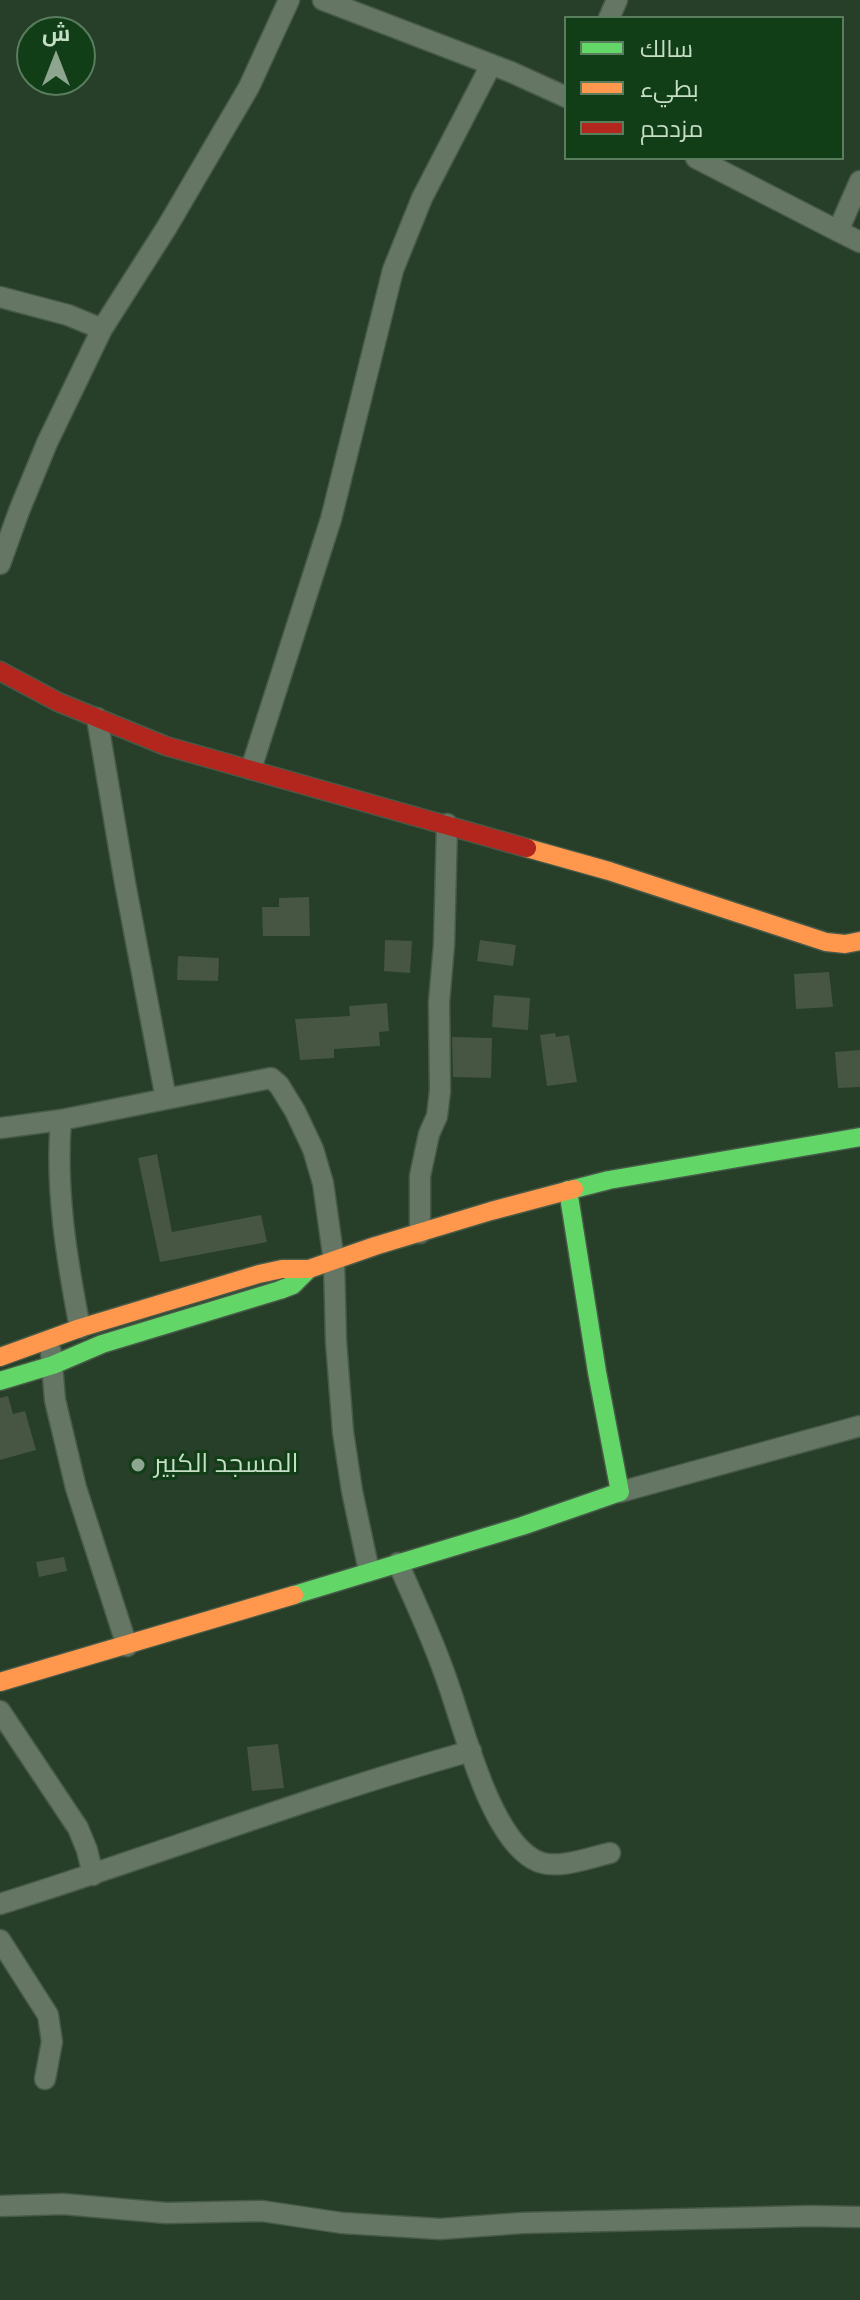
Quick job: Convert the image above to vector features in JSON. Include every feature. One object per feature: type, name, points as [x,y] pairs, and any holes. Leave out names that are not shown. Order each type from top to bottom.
[{"type":"street","points":[[0,564],[47,443],[102,329],[167,227],[249,87],[289,0]]},
{"type":"street","points":[[323,0],[564,96]]},
{"type":"street","points":[[251,769],[331,519],[393,270],[422,198],[491,65]]},
{"type":"street","points":[[700,160],[860,242]]},
{"type":"street","points":[[838,231],[860,181]]},
{"type":"street","points":[[0,297],[68,315],[102,329]]},
{"type":"street","points":[[0,671],[58,702],[166,746],[609,871],[826,942],[845,944],[860,941]]},
{"type":"street","points":[[97,718],[166,1099]]},
{"type":"street","points":[[420,1233],[420,1176],[429,1134],[437,1116],[440,1091],[439,1002],[444,945],[447,824]]},
{"type":"street","points":[[0,1128],[61,1120],[271,1078],[274,1080],[295,1111],[313,1149],[323,1183],[334,1261],[343,1432],[369,1571]]},
{"type":"street","points":[[61,1120],[61,1193],[80,1328]]},
{"type":"street","points":[[0,1357],[80,1328],[259,1274],[282,1269],[309,1269],[568,1190],[609,1180],[860,1137]]},
{"type":"street","points":[[568,1190],[620,1492]]},
{"type":"street","points":[[0,1381],[53,1365],[102,1344],[280,1290],[293,1285],[309,1269]]},
{"type":"street","points":[[50,1339],[55,1400],[76,1488],[127,1646]]},
{"type":"street","points":[[0,1682],[522,1526],[620,1492],[860,1426]]},
{"type":"street","points":[[398,1563],[445,1672],[491,1804],[512,1841],[534,1860],[545,1864],[610,1853]]},
{"type":"street","points":[[0,1711],[67,1809],[87,1850],[93,1875]]},
{"type":"street","points":[[0,1904],[350,1786],[471,1751]]},
{"type":"street","points":[[0,1940],[48,2015],[52,2042],[45,2079]]},
{"type":"street","points":[[0,2206],[63,2204],[166,2213],[262,2211],[342,2223],[440,2229],[522,2223],[860,2217]]},
{"type":"building","points":[[309,897],[310,936],[263,936],[262,907],[279,907],[279,898]]},
{"type":"building","points":[[385,940],[412,941],[410,973],[384,971]]},
{"type":"building","points":[[480,940],[516,945],[513,966],[477,961]]},
{"type":"building","points":[[178,956],[219,958],[218,981],[177,980]]},
{"type":"building","points":[[829,972],[833,1007],[796,1009],[794,974]]},
{"type":"building","points":[[494,995],[530,998],[528,1030],[492,1027]]},
{"type":"building","points":[[387,1003],[389,1031],[379,1032],[380,1046],[334,1049],[334,1058],[300,1060],[295,1019],[350,1016],[349,1006]]},
{"type":"building","points":[[555,1033],[556,1037],[569,1035],[577,1082],[547,1086],[540,1035]]},
{"type":"building","points":[[452,1037],[492,1038],[491,1078],[453,1077]]},
{"type":"building","points":[[860,1050],[860,1087],[838,1088],[835,1052]]},
{"type":"building","points":[[157,1154],[172,1232],[261,1215],[267,1242],[160,1262],[138,1158]]},
{"type":"building","points":[[8,1396],[13,1414],[25,1411],[36,1450],[0,1460],[0,1398]]},
{"type":"building","points":[[64,1557],[67,1571],[39,1577],[36,1562]]},
{"type":"building","points":[[278,1744],[284,1788],[252,1791],[247,1747]]},
{"type":"traffic: fast","points":[[574,1189],[609,1180],[860,1137]]},
{"type":"traffic: fast","points":[[294,1595],[522,1526],[620,1492],[568,1190]]},
{"type":"traffic: fast","points":[[0,1381],[53,1365],[102,1344],[280,1290],[293,1285],[309,1269]]},
{"type":"traffic: slow","points":[[527,848],[609,871],[826,942],[845,944],[860,941]]},
{"type":"traffic: slow","points":[[0,1357],[80,1328],[259,1274],[282,1269],[309,1269],[375,1246],[574,1189]]},
{"type":"traffic: slow","points":[[0,1682],[294,1595]]},
{"type":"traffic: jam","points":[[0,671],[58,702],[166,746],[527,848]]},
{"type":"place","name":"المسجد الكبير","points":[[138,1465]]}]
